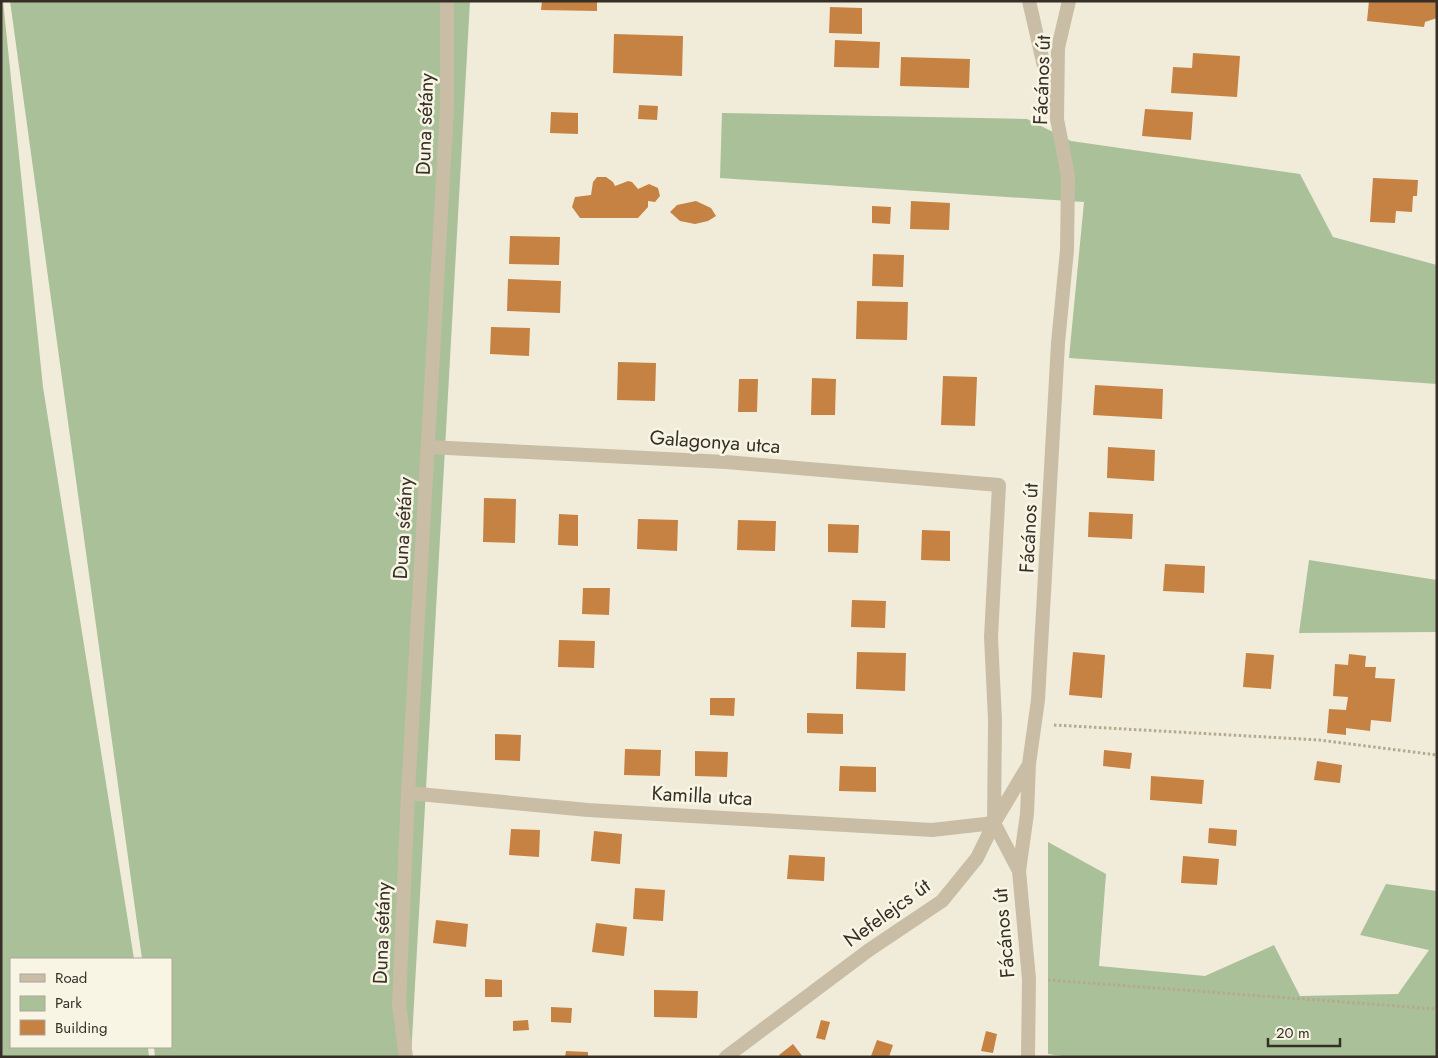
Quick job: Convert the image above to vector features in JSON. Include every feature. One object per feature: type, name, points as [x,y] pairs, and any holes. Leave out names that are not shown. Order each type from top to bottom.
[{"type":"street","name":"Duna sétány","points":[[406,1057],[399,1004],[408,793],[447,108],[447,1]]},
{"type":"street","points":[[1029,1],[1057,119]]},
{"type":"street","name":"Fácános út","points":[[1028,1057],[1029,979],[1019,871],[1027,814],[1029,764],[1038,700],[1046,591],[1058,343],[1067,250],[1068,176],[1057,119],[1058,48],[1069,1]]},
{"type":"street","name":"Galagonya utca","points":[[428,447],[726,462],[999,485],[991,637],[995,720],[994,823]]},
{"type":"street","name":"Nefelejcs út","points":[[726,1057],[869,950],[942,901],[977,858],[994,823],[1029,764]]},
{"type":"street","name":"Kamilla utca","points":[[408,793],[588,810],[932,830],[994,823]]},
{"type":"street","points":[[994,823],[1019,871]]},
{"type":"path","points":[[1035,724],[1319,740],[1437,755]]},
{"type":"path","points":[[1029,979],[1437,1009]]},
{"type":"green space","points":[[1,1],[3,1],[43,387],[134,958],[10,958],[10,1048],[148,1048],[149,1057],[1,1057]]},
{"type":"green space","points":[[10,1],[470,1],[411,1057],[155,1057],[154,1048],[172,1048],[172,958],[142,958]]},
{"type":"green space","points":[[722,113],[1027,119],[1071,141],[1300,174],[1333,237],[1437,265],[1437,384],[1069,358],[1084,202],[720,178]]},
{"type":"green space","points":[[1309,560],[1437,580],[1437,632],[1299,633]]},
{"type":"green space","points":[[1048,842],[1106,874],[1099,966],[1205,976],[1274,945],[1300,996],[1398,994],[1429,950],[1360,935],[1386,884],[1437,891],[1437,1057],[1069,1057],[1048,1054]]},
{"type":"building","points":[[542,1],[597,1],[597,11],[541,10]]},
{"type":"building","points":[[1369,1],[1437,1],[1437,18],[1425,22],[1424,27],[1367,21]]},
{"type":"building","points":[[830,7],[862,8],[862,34],[829,33]]},
{"type":"building","points":[[614,34],[683,36],[682,76],[613,73]]},
{"type":"building","points":[[835,40],[880,42],[879,68],[834,67]]},
{"type":"building","points":[[1193,53],[1240,56],[1237,97],[1171,93],[1173,67],[1192,68]]},
{"type":"building","points":[[901,57],[970,59],[969,88],[900,86]]},
{"type":"building","points":[[639,105],[658,106],[657,120],[638,119]]},
{"type":"building","points":[[1145,109],[1193,112],[1191,140],[1142,136]]},
{"type":"building","points":[[551,112],[578,113],[578,134],[550,133]]},
{"type":"building","points":[[597,177],[606,177],[615,186],[628,181],[632,182],[638,189],[649,184],[658,188],[660,196],[655,202],[648,201],[648,207],[638,218],[580,218],[572,207],[575,197],[591,195],[593,182]]},
{"type":"building","points":[[1373,178],[1418,180],[1417,196],[1413,196],[1412,212],[1396,211],[1395,223],[1370,222]]},
{"type":"building","points":[[696,201],[711,208],[716,216],[708,221],[695,224],[680,221],[670,212],[677,205]]},
{"type":"building","points":[[911,201],[950,203],[949,230],[910,229]]},
{"type":"building","points":[[872,206],[891,207],[890,224],[872,223]]},
{"type":"building","points":[[510,236],[560,237],[559,265],[509,264]]},
{"type":"building","points":[[873,254],[904,255],[903,287],[872,286]]},
{"type":"building","points":[[508,279],[561,281],[560,313],[507,311]]},
{"type":"building","points":[[857,301],[908,302],[907,340],[856,339]]},
{"type":"building","points":[[491,327],[530,328],[529,356],[490,354]]},
{"type":"building","points":[[618,362],[656,363],[655,401],[617,400]]},
{"type":"building","points":[[943,376],[977,377],[975,426],[941,425]]},
{"type":"building","points":[[812,378],[836,379],[835,415],[811,415]]},
{"type":"building","points":[[739,379],[758,379],[757,412],[738,412]]},
{"type":"building","points":[[1095,385],[1163,389],[1162,419],[1093,415]]},
{"type":"building","points":[[1108,447],[1155,450],[1154,481],[1107,478]]},
{"type":"building","points":[[484,498],[516,499],[515,543],[483,542]]},
{"type":"building","points":[[1089,512],[1133,514],[1132,539],[1088,537]]},
{"type":"building","points":[[559,514],[578,515],[578,546],[558,545]]},
{"type":"building","points":[[638,519],[678,520],[677,551],[637,549]]},
{"type":"building","points":[[738,520],[776,521],[775,551],[737,550]]},
{"type":"building","points":[[828,524],[859,525],[858,553],[828,552]]},
{"type":"building","points":[[922,530],[950,531],[950,561],[921,560]]},
{"type":"building","points":[[1165,564],[1205,566],[1204,593],[1163,591]]},
{"type":"building","points":[[583,588],[610,588],[609,615],[582,614]]},
{"type":"building","points":[[852,600],[886,601],[885,628],[851,627]]},
{"type":"building","points":[[559,640],[595,641],[594,668],[558,667]]},
{"type":"building","points":[[857,652],[906,653],[905,691],[856,689]]},
{"type":"building","points":[[1073,652],[1105,655],[1102,698],[1069,695]]},
{"type":"building","points":[[1246,653],[1274,655],[1271,689],[1243,687]]},
{"type":"building","points":[[1349,654],[1366,656],[1365,667],[1376,667],[1375,678],[1395,679],[1391,722],[1371,720],[1370,731],[1346,728],[1346,735],[1327,733],[1329,709],[1346,710],[1348,697],[1333,696],[1335,664],[1348,665]]},
{"type":"building","points":[[710,698],[735,698],[734,716],[710,715]]},
{"type":"building","points":[[807,713],[843,714],[843,734],[807,733]]},
{"type":"building","points":[[495,734],[521,735],[520,761],[495,760]]},
{"type":"building","points":[[625,749],[661,750],[660,776],[624,775]]},
{"type":"building","points":[[1104,750],[1132,753],[1130,769],[1103,766]]},
{"type":"building","points":[[695,751],[728,752],[727,777],[695,776]]},
{"type":"building","points":[[1317,761],[1342,765],[1340,783],[1314,780]]},
{"type":"building","points":[[840,766],[876,767],[876,792],[839,791]]},
{"type":"building","points":[[1151,776],[1204,780],[1202,804],[1150,800]]},
{"type":"building","points":[[1209,828],[1237,830],[1236,846],[1208,843]]},
{"type":"building","points":[[511,829],[540,830],[539,857],[509,855]]},
{"type":"building","points":[[594,831],[622,834],[620,864],[591,861]]},
{"type":"building","points":[[789,855],[825,857],[824,881],[787,879]]},
{"type":"building","points":[[1183,856],[1219,859],[1217,885],[1181,883]]},
{"type":"building","points":[[635,888],[665,890],[663,921],[633,919]]},
{"type":"building","points":[[436,920],[468,924],[466,947],[433,943]]},
{"type":"building","points":[[596,923],[627,927],[624,956],[592,952]]},
{"type":"building","points":[[485,979],[502,980],[502,997],[485,997]]},
{"type":"building","points":[[654,990],[698,991],[697,1018],[654,1017]]},
{"type":"building","points":[[551,1007],[572,1008],[571,1023],[551,1022]]},
{"type":"building","points":[[528,1020],[529,1030],[513,1031],[513,1021]]},
{"type":"building","points":[[821,1020],[830,1022],[825,1040],[816,1038]]},
{"type":"building","points":[[986,1031],[997,1034],[993,1053],[981,1051]]},
{"type":"building","points":[[877,1040],[893,1045],[889,1057],[871,1056]]},
{"type":"building","points":[[793,1044],[803,1057],[780,1057],[779,1055]]},
{"type":"building","points":[[566,1051],[588,1052],[588,1057],[565,1057]]}]
